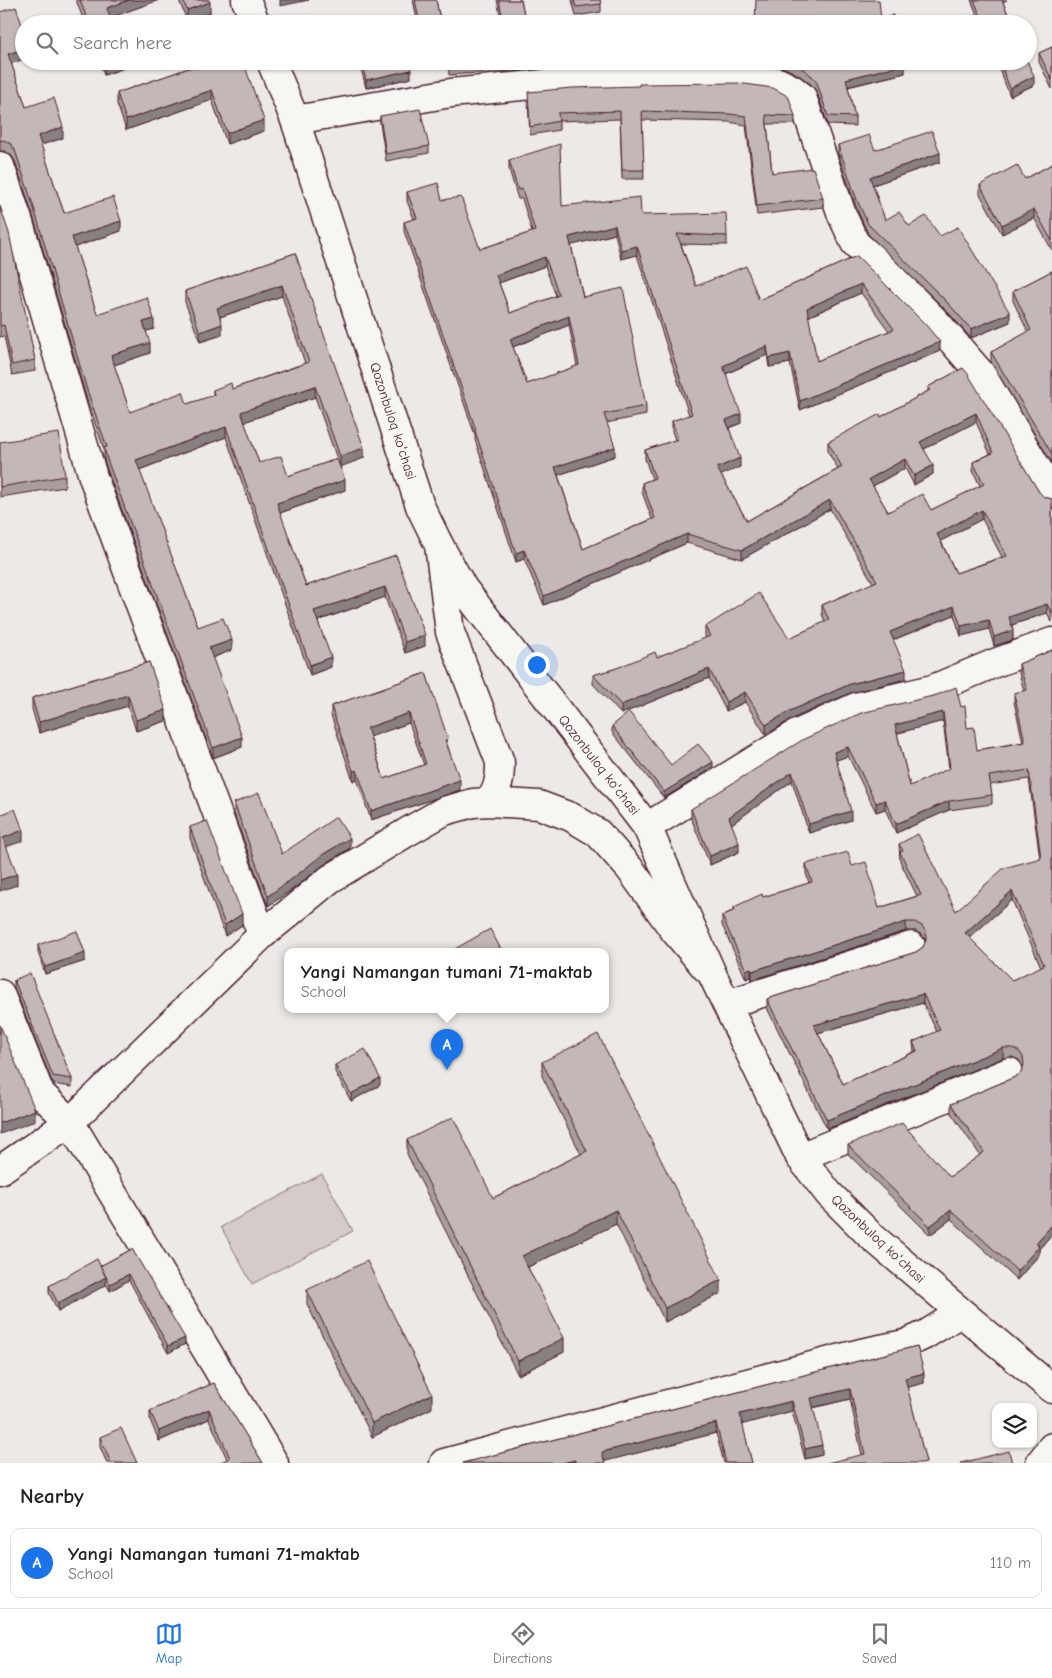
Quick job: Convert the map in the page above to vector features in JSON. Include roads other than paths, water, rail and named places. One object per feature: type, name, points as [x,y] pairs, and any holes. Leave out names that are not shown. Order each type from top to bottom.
[{"type":"street","points":[[246,0],[252,15]]},
{"type":"street","name":"Qozonbuloq koʻchasi","points":[[275,70],[295,120],[420,506],[463,588],[646,827],[713,976],[800,1157],[829,1194],[871,1236],[1052,1389]]},
{"type":"street","points":[[295,120],[451,93],[614,77],[739,76],[778,82],[802,97],[842,215],[855,243],[936,322],[981,374],[1052,493]]},
{"type":"street","points":[[0,166],[19,223],[92,477],[262,935]]},
{"type":"street","points":[[439,545],[450,632],[500,762],[500,778],[497,790],[489,802]]},
{"type":"street","points":[[646,827],[797,734],[856,706],[933,689],[1052,642]]},
{"type":"street","points":[[0,1170],[70,1122],[262,935],[330,879],[444,812],[473,803],[489,802],[539,806],[571,817],[598,833],[630,869],[674,930],[713,976]]},
{"type":"street","points":[[727,1004],[910,946]]},
{"type":"street","points":[[0,994],[40,1093],[70,1122],[274,1463]]},
{"type":"street","points":[[800,1157],[1009,1072]]},
{"type":"street","points":[[444,1463],[861,1353],[905,1344],[925,1335],[960,1313]]},
{"type":"street","points":[[1040,1463],[1052,1447]]},
{"type":"place","name":"Yangi Namangan tumani 71-maktab","points":[[447,1070]]}]
